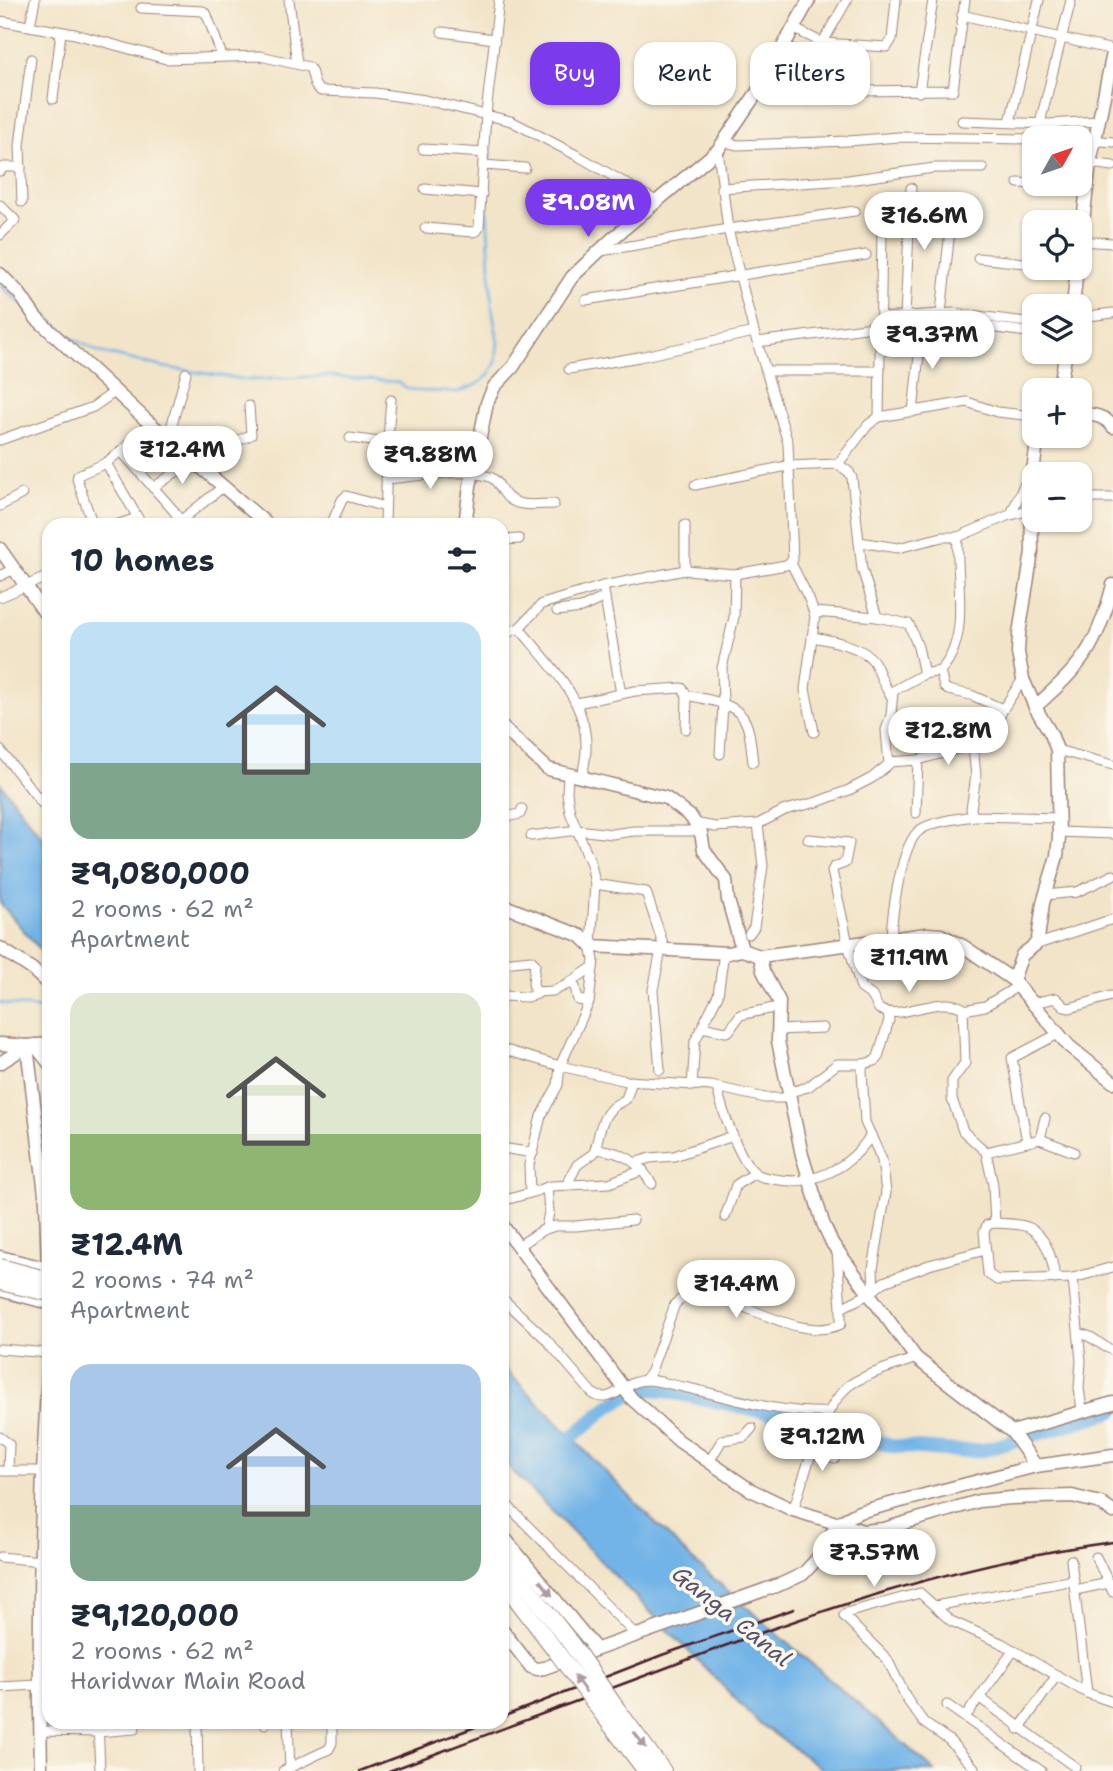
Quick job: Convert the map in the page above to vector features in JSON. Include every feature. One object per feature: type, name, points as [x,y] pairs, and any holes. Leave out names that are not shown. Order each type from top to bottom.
[{"type":"highway","points":[[0,1267],[42,1278]]},
{"type":"highway","points":[[0,1282],[42,1291]]},
{"type":"highway","points":[[509,1586],[563,1647],[610,1713],[646,1771]]},
{"type":"highway","points":[[509,1587],[539,1628],[563,1647]]},
{"type":"highway","points":[[610,1713],[663,1771]]},
{"type":"street","points":[[30,25],[35,0]]},
{"type":"street","points":[[289,0],[297,64]]},
{"type":"street","points":[[425,228],[477,231],[487,165],[484,153],[486,114],[499,0]]},
{"type":"street","points":[[466,518],[487,403],[494,387],[517,361],[566,284],[599,251],[721,146],[762,86],[809,0]]},
{"type":"street","points":[[824,42],[847,0]]},
{"type":"street","points":[[870,46],[889,47],[896,0]]},
{"type":"street","points":[[919,92],[933,0]]},
{"type":"street","points":[[870,91],[954,89],[965,0]]},
{"type":"street","points":[[1010,122],[1039,0]]},
{"type":"street","points":[[1040,123],[1071,0]]},
{"type":"street","points":[[141,8],[203,11],[210,22],[222,56]]},
{"type":"street","points":[[962,15],[1113,51],[1110,82],[1092,151]]},
{"type":"street","points":[[0,21],[61,32],[166,60],[260,56],[311,68],[314,85],[321,91],[401,96],[486,114],[511,121],[535,133],[656,201]]},
{"type":"street","points":[[794,29],[821,42]]},
{"type":"street","points":[[52,99],[61,32]]},
{"type":"street","points":[[442,32],[494,40]]},
{"type":"street","points":[[22,202],[20,145],[31,59]]},
{"type":"street","points":[[962,121],[1098,121]]},
{"type":"street","points":[[721,146],[947,137],[1022,139]]},
{"type":"street","points":[[1094,139],[1113,142]]},
{"type":"street","points":[[721,146],[721,188],[728,229],[757,342],[786,434],[794,554],[791,563],[814,612],[804,689],[814,732]]},
{"type":"street","points":[[423,149],[484,153]]},
{"type":"street","points":[[1092,163],[1113,166]]},
{"type":"street","points":[[487,165],[525,168]]},
{"type":"street","points":[[0,171],[4,167],[21,167]]},
{"type":"street","points":[[721,188],[848,180],[934,168],[983,168]]},
{"type":"street","points":[[1017,183],[1022,183]]},
{"type":"street","points":[[905,316],[911,188]]},
{"type":"street","points":[[425,189],[482,194]]},
{"type":"street","points":[[941,313],[953,203]]},
{"type":"street","points":[[0,205],[15,220],[0,235]]},
{"type":"street","points":[[599,251],[855,211]]},
{"type":"street","points":[[879,417],[882,228],[887,225],[910,226]]},
{"type":"street","points":[[1092,244],[1113,243]]},
{"type":"street","points":[[586,300],[866,255]]},
{"type":"street","points":[[978,258],[1022,263]]},
{"type":"street","points":[[0,274],[19,293],[36,318],[256,518]]},
{"type":"street","points":[[881,325],[905,316],[941,313],[1022,321]]},
{"type":"street","points":[[1092,316],[1113,313]]},
{"type":"street","points":[[757,342],[881,325],[986,326],[1022,331]]},
{"type":"street","points":[[914,412],[922,327]]},
{"type":"street","points":[[569,369],[639,357],[754,331]]},
{"type":"street","points":[[766,371],[880,371]]},
{"type":"street","points":[[168,439],[186,373]]},
{"type":"street","points":[[0,440],[93,407],[116,391]]},
{"type":"street","points":[[385,518],[391,400]]},
{"type":"street","points":[[838,464],[869,425],[879,417],[967,402],[998,412],[1022,415]]},
{"type":"street","points":[[207,473],[231,446],[251,435],[249,405]]},
{"type":"street","points":[[1092,415],[1099,416],[1113,427]]},
{"type":"street","points":[[91,518],[77,476],[106,463],[152,425]]},
{"type":"street","points":[[350,438],[387,443]]},
{"type":"street","points":[[121,452],[179,518]]},
{"type":"street","points":[[153,488],[193,460]]},
{"type":"street","points":[[106,463],[137,518]]},
{"type":"street","points":[[695,485],[787,466],[838,464],[849,472],[852,478],[862,569],[877,617]]},
{"type":"street","points":[[386,479],[453,474],[487,476],[496,480],[504,495],[515,503],[554,504]]},
{"type":"street","points":[[187,518],[223,487]]},
{"type":"street","points":[[1011,514],[1022,489]]},
{"type":"street","points":[[0,506],[22,494]]},
{"type":"street","points":[[334,518],[346,496],[385,507]]},
{"type":"street","points":[[1092,498],[1113,498]]},
{"type":"street","points":[[859,542],[898,548],[942,537],[958,537],[1022,512]]},
{"type":"street","points":[[685,525],[685,570]]},
{"type":"street","points":[[1032,532],[1027,592],[1018,635],[1019,666],[1035,707],[1057,750],[1059,825],[1057,856],[1045,895],[1035,945]]},
{"type":"street","points":[[889,762],[886,730],[896,687],[915,681],[925,674],[940,671],[948,660],[958,630],[958,537]]},
{"type":"street","points":[[509,540],[519,539]]},
{"type":"street","points":[[0,549],[42,609]]},
{"type":"street","points":[[509,632],[519,628],[542,604],[603,586],[685,570],[735,574],[791,563]]},
{"type":"street","points":[[0,576],[14,569]]},
{"type":"street","points":[[720,754],[722,668],[734,617],[735,574]]},
{"type":"street","points":[[0,597],[42,578]]},
{"type":"street","points":[[1035,707],[1084,660],[1109,616],[1113,584]]},
{"type":"street","points":[[603,586],[621,694]]},
{"type":"street","points":[[557,611],[581,608],[605,597]]},
{"type":"street","points":[[814,612],[877,617],[910,625],[925,674]]},
{"type":"street","points":[[519,628],[577,703],[583,720],[586,749],[582,776]]},
{"type":"street","points":[[812,637],[864,651],[873,661],[884,688],[892,697]]},
{"type":"street","points":[[940,671],[944,687],[948,690],[971,695],[1003,709]]},
{"type":"street","points":[[531,836],[578,831],[612,834],[758,824],[785,810],[817,802],[856,787],[872,778],[889,762],[918,760],[973,746],[991,737],[1003,709],[1023,679]]},
{"type":"street","points":[[577,703],[621,694],[682,688],[687,695],[686,729]]},
{"type":"street","points":[[687,695],[723,704],[746,721],[753,762]]},
{"type":"street","points":[[509,733],[548,769],[666,798],[691,817],[704,850],[726,880],[728,900],[742,950]]},
{"type":"street","points":[[972,816],[976,776],[973,746]]},
{"type":"street","points":[[0,750],[42,803]]},
{"type":"street","points":[[1057,750],[1113,765]]},
{"type":"street","points":[[916,813],[918,760]]},
{"type":"street","points":[[530,1193],[529,1165],[543,1110],[558,1085],[560,1066],[589,1002],[593,967],[591,946],[595,884],[591,864],[570,812],[568,774]]},
{"type":"street","points":[[509,816],[520,814],[522,809]]},
{"type":"street","points":[[891,938],[898,885],[914,836],[930,825],[972,816],[1113,834]]},
{"type":"street","points":[[749,933],[754,927],[763,866],[758,824]]},
{"type":"street","points":[[808,839],[849,843],[845,863],[834,867],[832,871],[848,944],[862,988],[872,996],[879,1009],[888,1013],[936,1004],[959,1005],[964,1010],[965,1063],[952,1082],[952,1099],[962,1131],[986,1152],[993,1185],[995,1223]]},
{"type":"street","points":[[1045,895],[1077,892],[1113,875]]},
{"type":"street","points":[[595,884],[646,892],[663,950],[653,983],[660,1070]]},
{"type":"street","points":[[509,908],[581,936],[591,946],[724,953],[742,950],[760,956],[891,938],[941,935],[963,946],[1016,983],[1058,1034],[1113,1082]]},
{"type":"street","points":[[964,1010],[985,1006],[1016,983],[1022,955],[1035,945],[1113,919]]},
{"type":"street","points":[[0,948],[42,978]]},
{"type":"street","points":[[692,1086],[694,1046],[718,995],[724,953]]},
{"type":"street","points":[[760,956],[763,971],[779,1001],[778,1041],[802,1154],[823,1223],[837,1251],[872,1292],[916,1358],[1012,1432],[1036,1466]]},
{"type":"street","points":[[509,963],[533,961],[533,988],[537,993]]},
{"type":"street","points":[[509,996],[528,997],[553,990],[593,967]]},
{"type":"street","points":[[569,983],[574,985],[578,999],[589,1002]]},
{"type":"street","points":[[1032,1003],[1056,998],[1070,1008],[1111,996]]},
{"type":"street","points":[[702,1027],[726,1032],[740,1014],[778,1007]]},
{"type":"street","points":[[509,1051],[560,1066],[632,1081],[716,1088],[765,1098],[790,1095],[808,1087],[837,1063],[863,1064],[875,1061],[889,1020],[888,1013]]},
{"type":"street","points":[[778,1030],[823,1028]]},
{"type":"street","points":[[1027,1142],[1012,1058],[1058,1034]]},
{"type":"street","points":[[0,1044],[42,1043]]},
{"type":"street","points":[[0,1063],[42,1043]]},
{"type":"street","points":[[863,1064],[865,1122],[885,1172],[886,1192],[873,1269],[872,1292]]},
{"type":"street","points":[[567,1185],[577,1165],[592,1156],[596,1149],[597,1135],[607,1114],[612,1107],[626,1099],[632,1081]]},
{"type":"street","points":[[716,1088],[733,1136],[748,1165],[755,1173],[766,1178],[792,1183],[811,1181],[853,1158],[871,1135]]},
{"type":"street","points":[[1040,1139],[1045,1118]]},
{"type":"street","points":[[509,1199],[547,1187],[609,1183],[650,1158],[683,1154],[733,1136]]},
{"type":"street","points":[[986,1152],[1040,1139],[1074,1152]]},
{"type":"street","points":[[509,1149],[533,1153]]},
{"type":"street","points":[[596,1149],[613,1150],[640,1166],[652,1184]]},
{"type":"street","points":[[725,1217],[736,1185],[755,1173]]},
{"type":"street","points":[[547,1187],[547,1228]]},
{"type":"street","points":[[519,1246],[547,1228],[633,1220]]},
{"type":"street","points":[[1055,1279],[1052,1258],[1031,1228],[995,1223],[989,1224],[985,1229],[986,1269],[992,1279],[1055,1279],[1073,1278],[1113,1267]]},
{"type":"street","points":[[509,1234],[626,1391],[679,1441],[749,1489],[793,1510],[863,1531],[884,1529],[979,1501],[1011,1498],[1072,1496],[1100,1503],[1113,1512]]},
{"type":"street","points":[[841,1308],[872,1292],[884,1282],[929,1265],[985,1250]]},
{"type":"street","points":[[509,1305],[546,1339],[592,1393],[606,1398],[645,1380],[679,1300],[711,1295],[779,1322],[811,1328],[839,1326],[842,1321],[837,1251]]},
{"type":"street","points":[[0,1257],[42,1267]]},
{"type":"street","points":[[1073,1278],[1079,1334],[1082,1410]]},
{"type":"street","points":[[0,1290],[42,1302]]},
{"type":"street","points":[[1079,1334],[1088,1335],[1102,1346],[1113,1350]]},
{"type":"street","points":[[0,1349],[42,1355]]},
{"type":"street","points":[[793,1510],[825,1419],[838,1396],[853,1383],[916,1358]]},
{"type":"street","points":[[645,1380],[825,1419]]},
{"type":"street","points":[[1012,1432],[1113,1403]]},
{"type":"street","points":[[709,1462],[722,1440],[744,1437],[752,1428]]},
{"type":"street","points":[[0,1437],[9,1444],[4,1471],[42,1471]]},
{"type":"street","points":[[814,1452],[835,1458]]},
{"type":"street","points":[[509,1639],[524,1659],[537,1669],[803,1574],[817,1559],[838,1523],[859,1512],[1036,1466],[1113,1455]]},
{"type":"street","points":[[509,1507],[639,1633]]},
{"type":"street","points":[[509,1543],[596,1649]]},
{"type":"street","points":[[0,1557],[42,1554]]},
{"type":"street","points":[[935,1606],[1074,1585],[1111,1587],[1096,1557]]},
{"type":"street","points":[[1071,1560],[1087,1693]]},
{"type":"street","points":[[977,1771],[949,1740],[924,1723],[908,1701],[887,1659],[848,1622],[844,1616],[846,1613],[917,1593],[923,1594],[951,1621],[1014,1650],[1087,1693],[1113,1702]]},
{"type":"street","points":[[41,1771],[39,1685],[42,1606]]},
{"type":"street","points":[[965,1717],[1014,1650]]},
{"type":"street","points":[[1019,1729],[1057,1675]]},
{"type":"street","points":[[0,1687],[39,1685]]},
{"type":"street","points":[[980,1698],[1019,1729],[1075,1767]]},
{"type":"street","points":[[947,1705],[1041,1771]]},
{"type":"street","points":[[40,1731],[69,1729]]},
{"type":"street","points":[[98,1729],[100,1771]]},
{"type":"street","points":[[197,1729],[198,1771]]},
{"type":"street","points":[[288,1729],[286,1770],[326,1752],[331,1747],[332,1729]]},
{"type":"water","points":[[0,783],[42,837],[42,952],[0,903]]},
{"type":"water","name":"Ganga Canal","points":[[509,1373],[690,1558],[935,1771],[825,1771],[758,1722],[509,1467]]},
{"type":"waterway","points":[[36,310],[71,337],[99,352],[163,367],[248,380],[329,376],[397,382],[409,389],[421,391],[458,392],[478,384],[489,375],[496,362],[498,342],[492,307],[487,207],[491,146]]},
{"type":"waterway","points":[[0,285],[20,303]]},
{"type":"waterway","points":[[0,1003],[42,1009]]},
{"type":"waterway","points":[[559,1448],[608,1407],[635,1391],[655,1389],[805,1420],[891,1446],[958,1451],[984,1450],[1113,1411]]},
{"type":"railway","points":[[509,1726],[829,1609],[998,1562],[1113,1542]]},
{"type":"railway","points":[[509,1714],[662,1655],[794,1609]]},
{"type":"railway","points":[[360,1771],[470,1729]]},
{"type":"railway","points":[[389,1771],[501,1729]]}]
